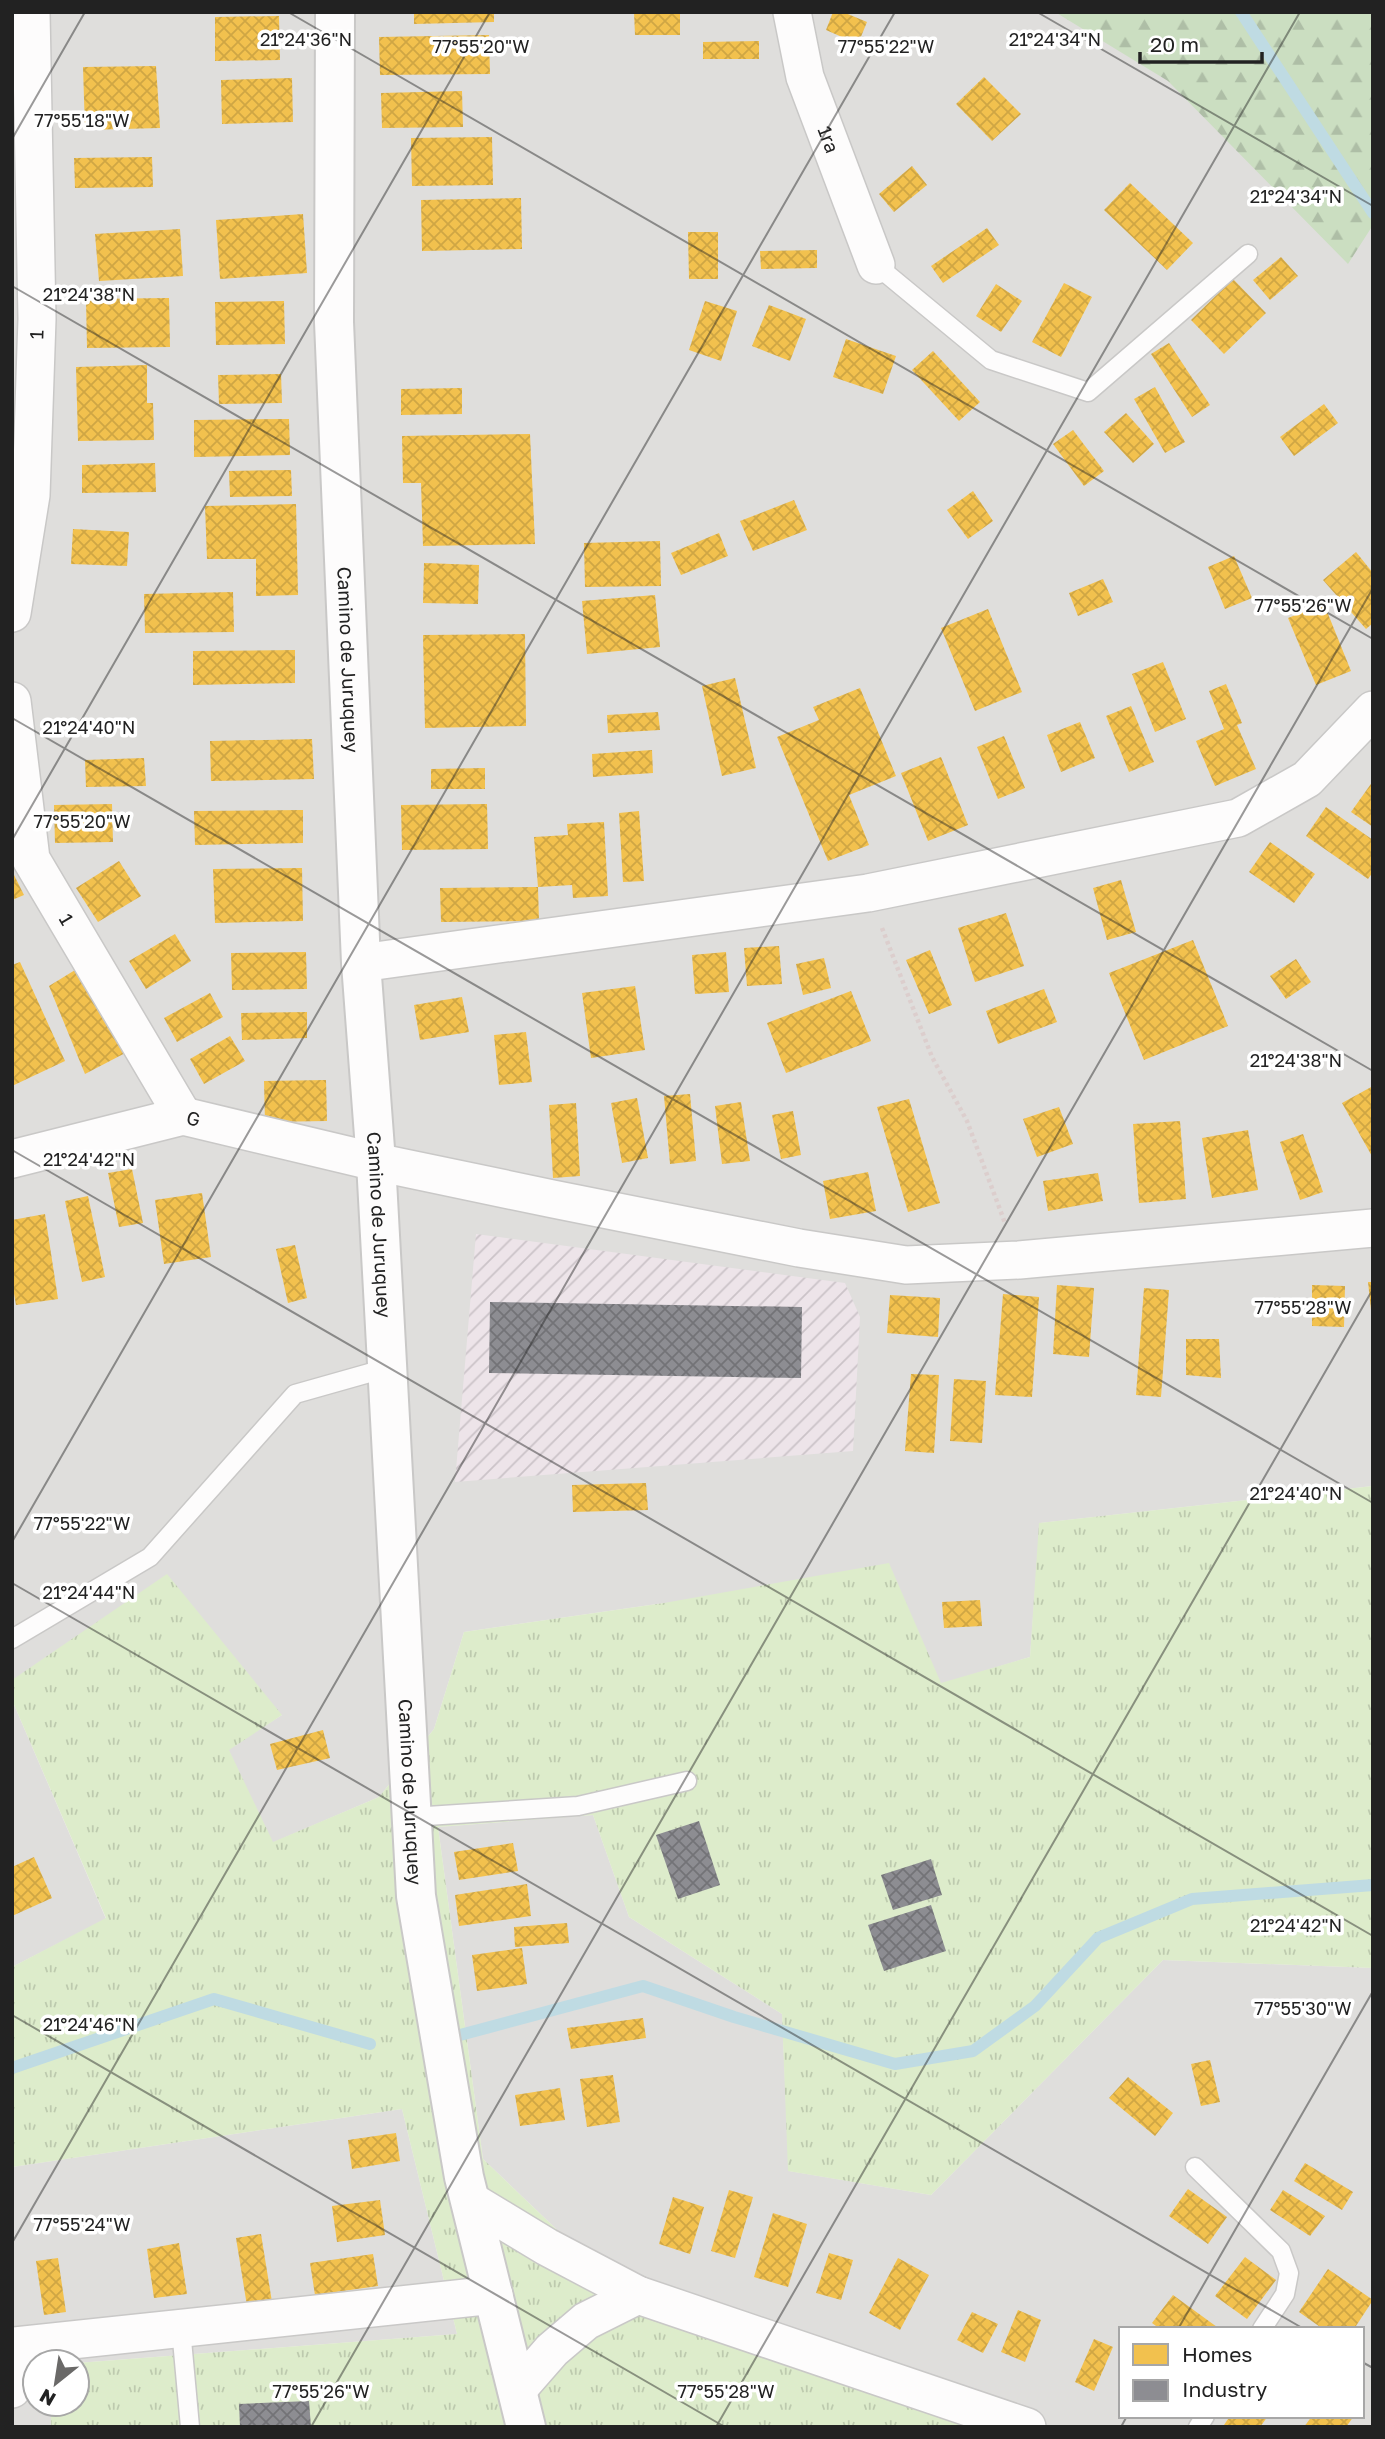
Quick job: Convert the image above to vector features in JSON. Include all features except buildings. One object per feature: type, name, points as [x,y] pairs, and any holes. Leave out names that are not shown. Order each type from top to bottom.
[{"type":"street","name":"1","points":[[12,613],[31,495],[24,320],[31,12]]},
{"type":"street","name":"Camino de Juruquey","points":[[334,12],[334,322],[361,964],[376,1161],[416,1896],[464,2177],[526,2427]]},
{"type":"street","name":"1ra","points":[[792,12],[805,78],[876,265]]},
{"type":"street","name":"1","points":[[12,701],[31,859],[183,1116]]},
{"type":"street","points":[[361,964],[868,893],[1238,818],[1307,779],[1373,710]]},
{"type":"street","name":"G","points":[[12,1159],[183,1116],[376,1161],[812,1251],[906,1265],[1019,1260],[1373,1228]]},
{"type":"street","points":[[471,2201],[547,2247],[638,2295],[1027,2427]]},
{"type":"street","points":[[12,2389],[15,2346],[494,2295]]},
{"type":"street","points":[[517,2390],[552,2350],[586,2322],[638,2295]]},
{"type":"lane","points":[[876,265],[991,360],[1088,392],[1248,254]]},
{"type":"lane","points":[[12,1639],[149,1557],[295,1394],[387,1368]]},
{"type":"lane","points":[[412,1817],[578,1806],[687,1781]]},
{"type":"lane","points":[[1195,2167],[1281,2251],[1290,2273],[1285,2294],[1263,2327]]},
{"type":"lane","points":[[181,2329],[190,2427]]},
{"type":"path","points":[[868,893],[932,1057],[967,1121],[1019,1260]]},
{"type":"shaded area","points":[[12,12],[1373,12],[1373,1486],[1040,1523],[1030,1657],[941,1684],[664,1603],[464,1632],[434,1729],[379,1797],[272,1843],[228,1749],[282,1715],[12,1680]]},
{"type":"shaded area","points":[[476,1234],[845,1283],[860,1317],[853,1451],[455,1482]]},
{"type":"shaded area","points":[[12,1700],[106,1919],[12,1967]]},
{"type":"shaded area","points":[[593,1815],[629,1917],[782,2014],[789,2171],[931,2195],[1163,1960],[1373,1968],[1373,2427],[990,2427],[640,2309],[483,2159],[438,1827]]},
{"type":"shaded area","points":[[402,2109],[457,2334],[91,2362],[91,2348],[21,2348],[21,2418],[51,2418],[51,2427],[12,2427],[12,2167]]},
{"type":"green space","points":[[1055,12],[1373,12],[1373,225],[1348,264],[1168,81]]},
{"type":"green space","points":[[1373,1486],[1373,1968],[1163,1960],[931,2195],[788,2171],[782,2014],[629,1917],[593,1815],[438,1827],[483,2159],[640,2309],[990,2427],[51,2427],[51,2418],[91,2418],[91,2362],[457,2334],[402,2109],[12,2167],[12,1967],[106,1918],[12,1700],[12,1680],[167,1574],[282,1715],[229,1750],[273,1842],[379,1797],[434,1729],[464,1632],[664,1603],[889,1563],[941,1683],[1030,1657],[1039,1523]]},
{"type":"waterway","points":[[1241,12],[1373,213]]},
{"type":"waterway","points":[[460,2035],[643,1986],[734,2017],[895,2064],[973,2051],[1035,2006],[1098,1938],[1192,1899],[1373,1885]]},
{"type":"waterway","points":[[12,2068],[214,1999],[370,2044]]}]
